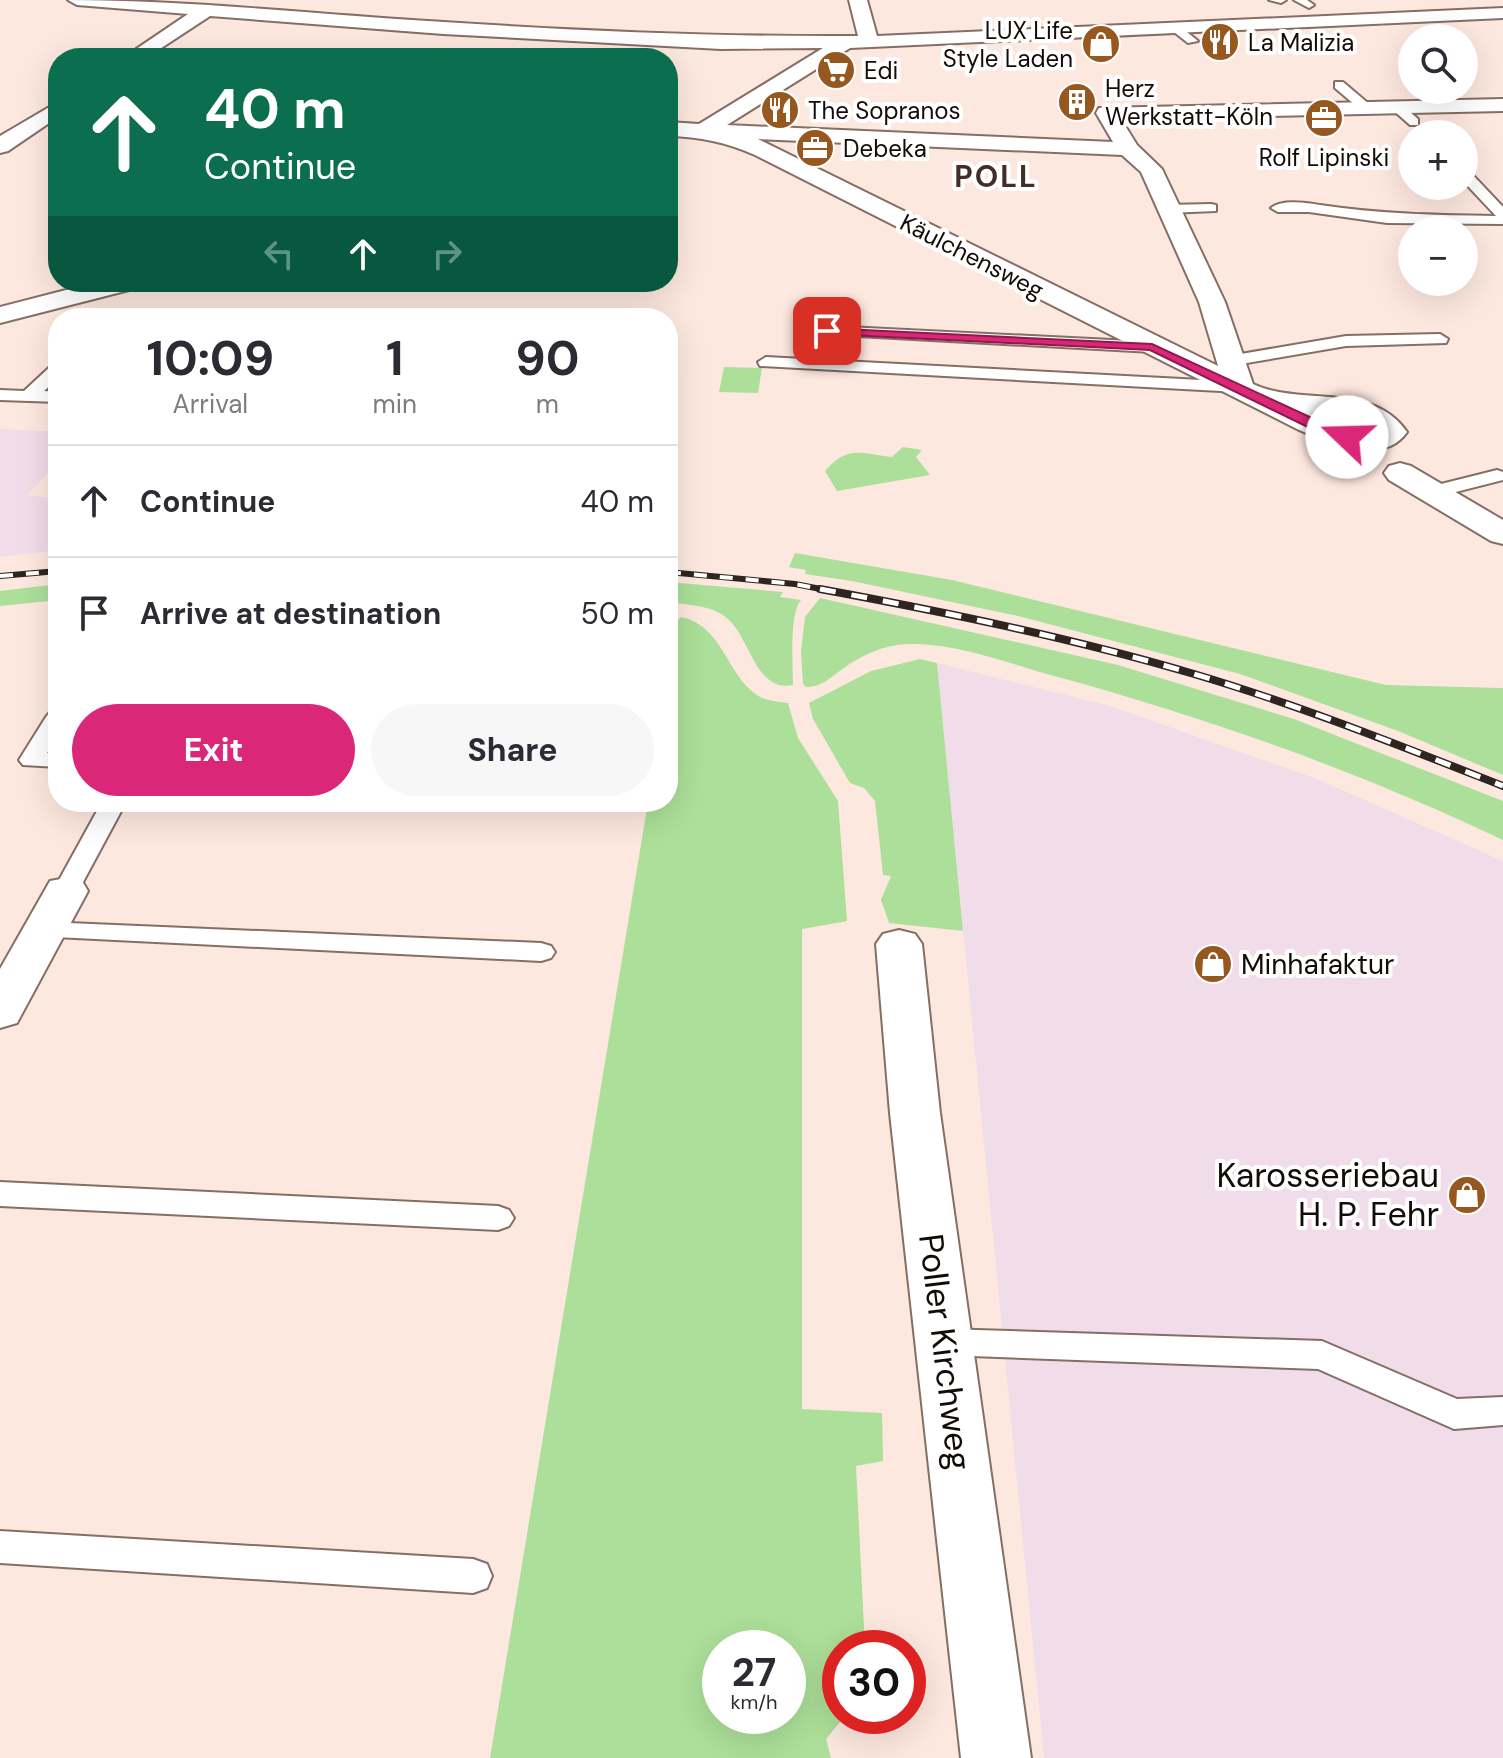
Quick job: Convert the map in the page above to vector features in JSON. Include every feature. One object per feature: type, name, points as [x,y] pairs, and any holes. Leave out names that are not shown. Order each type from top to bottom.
[{"type":"street","points":[[77,0],[571,36],[721,43],[843,44],[1185,35],[1216,28],[1500,11]]},
{"type":"street","points":[[858,0],[869,43]]},
{"type":"street","points":[[1184,7],[1216,28]]},
{"type":"street","points":[[148,48],[208,9]]},
{"type":"street","points":[[678,139],[704,131],[843,44]]},
{"type":"street","points":[[1243,382],[1212,302],[1151,169],[1128,149],[1107,113],[1503,105]]},
{"type":"street","points":[[0,146],[48,115]]},
{"type":"street","points":[[678,130],[1128,149]]},
{"type":"street","name":"Käulchensweg","points":[[704,131],[736,138],[763,150],[1152,347],[1243,382]]},
{"type":"street","points":[[0,315],[89,292]]},
{"type":"street","points":[[1400,473],[1503,534]]},
{"type":"street","points":[[0,1012],[34,940]]},
{"type":"street","name":"Poller Kirchweg","points":[[899,944],[915,1113],[996,1758]]},
{"type":"lane","points":[[1274,0],[1281,0]]},
{"type":"lane","points":[[1339,85],[1365,107]]},
{"type":"lane","points":[[1397,107],[1412,120]]},
{"type":"lane","points":[[1478,189],[1503,217]]},
{"type":"lane","points":[[1167,209],[1211,208]]},
{"type":"lane","points":[[1278,208],[1309,208],[1387,219],[1503,217]]},
{"type":"lane","points":[[827,331],[1152,347]]},
{"type":"lane","points":[[766,362],[1243,382],[1346,341],[1440,339]]},
{"type":"lane","points":[[28,396],[48,378]]},
{"type":"lane","points":[[0,395],[48,397]]},
{"type":"lane","points":[[1432,492],[1497,476]]},
{"type":"lane","points":[[48,733],[31,760],[48,760]]},
{"type":"lane","points":[[108,812],[34,940],[541,952]]},
{"type":"lane","points":[[0,1194],[498,1218]]},
{"type":"lane","points":[[944,1342],[1322,1355],[1454,1414],[1503,1411]]},
{"type":"lane","points":[[0,1547],[473,1576]]},
{"type":"shaded area","points":[[0,429],[48,431],[48,473],[27,495],[48,498],[48,551],[0,557]]},
{"type":"shaded area","points":[[937,663],[1110,706],[1317,779],[1503,861],[1503,1758],[1044,1758]]},
{"type":"green space","points":[[724,367],[762,368],[758,393],[719,392]]},
{"type":"green space","points":[[903,447],[922,450],[916,457],[930,475],[837,491],[825,471],[848,454],[892,457]]},
{"type":"green space","points":[[795,553],[952,580],[1386,685],[1503,688],[1503,775],[1398,731],[1240,674],[1018,616],[805,574],[806,570],[789,567]]},
{"type":"green space","points":[[678,583],[783,592],[780,597],[801,600],[793,628],[793,685],[770,681],[728,619],[700,606],[678,603]]},
{"type":"green space","points":[[48,585],[48,601],[0,606],[0,591]]},
{"type":"green space","points":[[820,598],[1118,665],[1294,719],[1503,801],[1503,840],[1395,792],[1228,729],[970,652],[934,645],[891,646],[847,665],[819,685],[806,687],[803,684],[801,651],[805,617]]},
{"type":"green space","points":[[681,617],[708,631],[750,689],[762,698],[788,703],[798,738],[838,801],[847,921],[802,929],[802,1409],[882,1413],[883,1461],[856,1466],[864,1630],[822,1630],[822,1734],[830,1734],[826,1739],[831,1758],[490,1758],[646,812],[678,812],[678,620]]},
{"type":"green space","points":[[920,659],[937,663],[963,931],[889,923],[881,900],[891,876],[883,875],[875,801],[864,788],[850,783],[813,719],[809,703],[871,671]]},
{"type":"railway","points":[[0,576],[48,572]]},
{"type":"railway","points":[[678,573],[795,584],[831,591]]},
{"type":"railway","points":[[820,589],[1008,627],[1194,674],[1311,713],[1503,786]]},
{"type":"place","name":"La Malizia","points":[[1220,42]]},
{"type":"place","name":"LUX Life Style Laden","points":[[1101,44]]},
{"type":"place","name":"Edi","points":[[836,70]]},
{"type":"place","name":"Herz Werkstatt-Köln","points":[[1077,102]]},
{"type":"place","name":"The Sopranos","points":[[780,110]]},
{"type":"place","name":"Rolf Lipinski","points":[[1324,118]]},
{"type":"place","name":"Debeka","points":[[815,148]]},
{"type":"place","name":"Minhafaktur","points":[[1213,964]]},
{"type":"place","name":"Karosseriebau H. P. Fehr","points":[[1467,1195]]},
{"type":"district","name":"POLL","points":[[996,176]]},
{"type":"route","points":[[827,331],[1152,347],[1320,428],[1347,437]]}]
